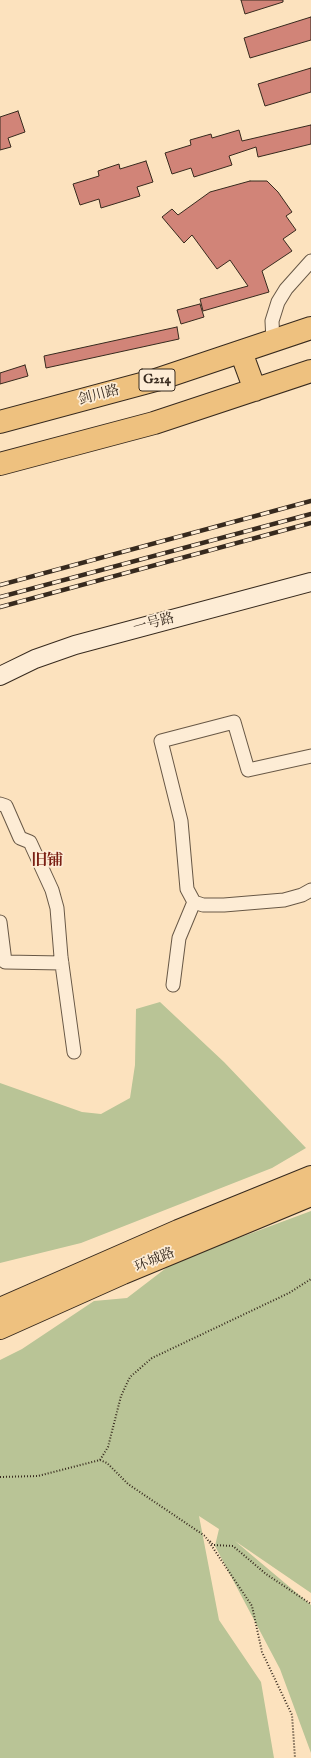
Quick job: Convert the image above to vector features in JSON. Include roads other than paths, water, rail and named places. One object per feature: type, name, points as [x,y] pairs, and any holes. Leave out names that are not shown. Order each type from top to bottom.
[{"type":"highway","name":"剑川路","points":[[1,418],[135,386],[311,328]]},
{"type":"highway","points":[[241,352],[256,390]]},
{"type":"highway","points":[[0,464],[154,424],[311,371]]},
{"type":"main road","name":"环城路","points":[[0,1329],[89,1279],[311,1176]]},
{"type":"main road","name":"环城路","points":[[0,1308],[89,1279],[311,1196]]},
{"type":"street","points":[[273,341],[272,321],[278,302],[286,289],[311,261]]},
{"type":"street","name":"一号路","points":[[0,665],[46,644],[72,635],[311,572]]},
{"type":"street","name":"一号路","points":[[0,676],[35,659],[70,646],[311,582]]},
{"type":"street","points":[[173,985],[180,938],[194,902],[187,889],[181,821],[161,740],[234,722],[248,770],[311,756]]},
{"type":"street","points":[[0,804],[6,806],[20,838],[30,842],[52,890],[57,908],[62,963],[74,1052]]},
{"type":"street","points":[[194,902],[214,906],[277,900],[302,895],[311,890]]},
{"type":"street","points":[[0,922],[5,962],[62,963]]},
{"type":"railway","points":[[0,585],[311,501]]},
{"type":"railway","points":[[0,597],[311,514]]},
{"type":"railway","points":[[0,607],[311,523]]},
{"type":"district","name":"旧铺","points":[[47,862]]}]
